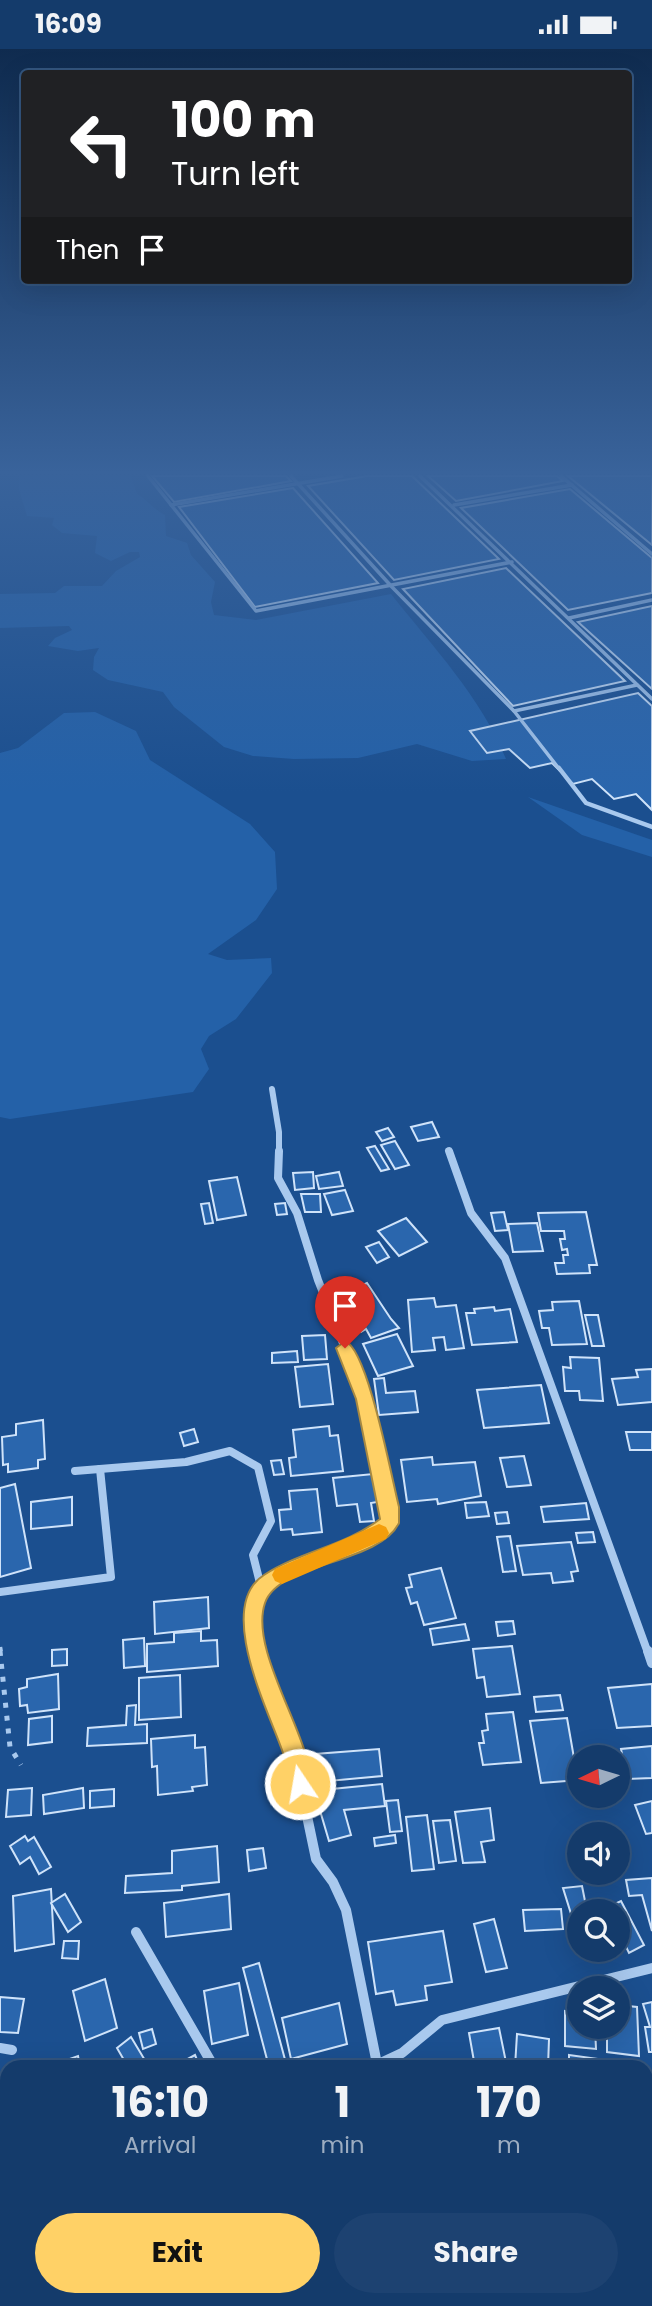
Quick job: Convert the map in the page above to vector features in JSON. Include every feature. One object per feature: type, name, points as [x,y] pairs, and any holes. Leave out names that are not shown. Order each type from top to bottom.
[{"type":"street","points":[[272,1089],[279,1132],[278,1178],[297,1213],[318,1280],[365,1399],[389,1507],[389,1523],[367,1541],[299,1566],[268,1583],[256,1599],[253,1617],[260,1664],[294,1754],[316,1859],[333,1882],[346,1910],[373,2060]]},
{"type":"street","points":[[449,1151],[471,1213],[505,1258],[652,1663]]},
{"type":"street","points":[[75,1472],[186,1462],[230,1451],[258,1467],[271,1521],[253,1555],[262,1591]]},
{"type":"street","points":[[0,1592],[111,1577],[100,1469]]},
{"type":"street","points":[[136,1932],[210,2060]]},
{"type":"street","points":[[386,2060],[402,2053],[442,2020],[526,1997],[652,1968]]},
{"type":"lane","points":[[232,581],[256,611],[418,581]]},
{"type":"lane","points":[[386,581],[513,711],[586,803],[652,827]]},
{"type":"lane","points":[[532,581],[652,699]]},
{"type":"lane","points":[[569,618],[652,600]]},
{"type":"lane","points":[[513,711],[637,685]]},
{"type":"path","points":[[0,1647],[10,1747],[21,1765]]},
{"type":"shaded area","points":[[106,581],[214,581],[211,602],[214,615],[256,620],[391,594],[470,694],[496,736],[506,759],[472,761],[417,744],[358,758],[294,759],[253,756],[224,747],[174,707],[163,692],[108,680],[93,670],[94,657],[99,648],[78,651],[48,646],[55,638],[72,630],[69,626],[0,628],[0,594],[55,593],[64,586],[102,586]]},
{"type":"shaded area","points":[[95,712],[136,731],[150,760],[250,824],[275,852],[277,889],[256,920],[208,954],[227,960],[271,958],[272,973],[236,1019],[209,1036],[201,1049],[209,1069],[193,1092],[10,1119],[0,1117],[0,753],[18,748],[64,713]]},
{"type":"shaded area","points":[[528,797],[652,840],[652,857],[582,835]]},
{"type":"building","points":[[235,581],[378,583],[255,607]]},
{"type":"building","points":[[441,581],[520,581],[625,681],[513,706],[403,589]]},
{"type":"building","points":[[538,581],[652,581],[652,593],[568,610]]},
{"type":"building","points":[[652,606],[652,689],[578,622]]},
{"type":"building","points":[[638,693],[652,706],[652,810],[636,794],[614,799],[592,779],[573,784],[552,763],[530,768],[509,749],[487,753],[470,731]]},
{"type":"building","points":[[432,1122],[439,1137],[418,1141],[411,1127]]},
{"type":"building","points":[[388,1128],[394,1137],[382,1141],[376,1132]]},
{"type":"building","points":[[395,1141],[409,1165],[395,1169],[381,1145]]},
{"type":"building","points":[[375,1146],[389,1169],[381,1171],[367,1148]]},
{"type":"building","points":[[313,1172],[314,1188],[295,1190],[293,1173]]},
{"type":"building","points":[[339,1172],[343,1186],[319,1189],[316,1176]]},
{"type":"building","points":[[237,1177],[246,1215],[217,1220],[209,1181]]},
{"type":"building","points":[[345,1190],[353,1211],[332,1215],[324,1194]]},
{"type":"building","points":[[301,1194],[320,1194],[321,1212],[305,1212]]},
{"type":"building","points":[[209,1203],[213,1223],[205,1224],[201,1204]]},
{"type":"building","points":[[285,1203],[287,1214],[277,1215],[275,1204]]},
{"type":"building","points":[[504,1212],[508,1230],[495,1231],[491,1213]]},
{"type":"building","points":[[586,1212],[597,1265],[589,1265],[590,1273],[557,1274],[555,1263],[564,1263],[563,1255],[568,1255],[567,1249],[562,1250],[560,1239],[565,1239],[564,1231],[541,1231],[538,1213]]},
{"type":"building","points":[[406,1218],[427,1242],[399,1256],[378,1231]]},
{"type":"building","points":[[537,1223],[543,1251],[513,1252],[508,1224]]},
{"type":"building","points":[[379,1242],[389,1257],[377,1263],[366,1247]]},
{"type":"building","points":[[367,1283],[399,1328],[371,1338],[366,1329],[361,1332],[337,1296]]},
{"type":"building","points":[[434,1298],[436,1307],[456,1305],[464,1348],[446,1350],[444,1337],[433,1338],[435,1350],[412,1352],[408,1300]]},
{"type":"building","points":[[579,1301],[587,1344],[552,1345],[549,1328],[542,1328],[539,1311],[553,1310],[552,1302]]},
{"type":"building","points":[[494,1307],[495,1311],[510,1309],[517,1342],[472,1345],[466,1313],[475,1313],[474,1309]]},
{"type":"building","points":[[585,1315],[598,1315],[604,1346],[592,1346]]},
{"type":"building","points":[[397,1334],[413,1366],[378,1376],[363,1344]]},
{"type":"building","points":[[325,1335],[327,1359],[304,1360],[302,1336]]},
{"type":"building","points":[[297,1351],[298,1362],[272,1363],[272,1353]]},
{"type":"building","points":[[570,1357],[599,1358],[603,1401],[580,1400],[579,1391],[565,1391],[563,1367],[571,1368]]},
{"type":"building","points":[[328,1364],[333,1404],[300,1407],[295,1367]]},
{"type":"building","points":[[652,1369],[652,1402],[618,1405],[612,1379],[638,1377],[636,1370]]},
{"type":"building","points":[[384,1378],[386,1393],[415,1391],[418,1412],[379,1415],[374,1379]]},
{"type":"building","points":[[541,1385],[549,1423],[484,1428],[477,1390]]},
{"type":"building","points":[[43,1420],[45,1459],[38,1460],[38,1468],[8,1472],[8,1464],[3,1465],[2,1437],[16,1435],[16,1424]]},
{"type":"building","points":[[329,1426],[330,1436],[338,1435],[343,1471],[291,1476],[289,1458],[296,1457],[293,1430]]},
{"type":"building","points":[[194,1429],[198,1442],[184,1446],[180,1433]]},
{"type":"building","points":[[626,1432],[652,1432],[652,1450],[630,1450]]},
{"type":"building","points":[[524,1456],[531,1485],[507,1487],[500,1458]]},
{"type":"building","points":[[432,1457],[433,1465],[475,1462],[481,1496],[438,1504],[437,1499],[407,1502],[401,1460]]},
{"type":"building","points":[[281,1460],[284,1474],[274,1475],[271,1461]]},
{"type":"building","points":[[373,1474],[377,1502],[371,1503],[374,1521],[360,1522],[357,1504],[337,1506],[333,1478]]},
{"type":"building","points":[[15,1484],[31,1568],[0,1577],[0,1488]]},
{"type":"building","points":[[317,1489],[322,1532],[293,1535],[292,1529],[281,1530],[279,1510],[291,1509],[289,1491]]},
{"type":"building","points":[[72,1497],[72,1525],[31,1529],[31,1502]]},
{"type":"building","points":[[486,1502],[489,1516],[467,1518],[465,1503]]},
{"type":"building","points":[[586,1503],[589,1519],[544,1522],[541,1507]]},
{"type":"building","points":[[507,1512],[509,1523],[497,1524],[495,1513]]},
{"type":"building","points":[[593,1532],[595,1542],[578,1543],[576,1533]]},
{"type":"building","points":[[510,1536],[516,1571],[503,1572],[497,1537]]},
{"type":"building","points":[[571,1542],[578,1571],[571,1572],[573,1581],[553,1583],[551,1573],[523,1575],[517,1546]]},
{"type":"building","points":[[441,1568],[456,1618],[424,1625],[417,1602],[411,1604],[406,1588],[412,1587],[409,1575]]},
{"type":"building","points":[[208,1597],[209,1628],[155,1634],[154,1602]]},
{"type":"building","points":[[513,1621],[515,1634],[498,1636],[496,1622]]},
{"type":"building","points":[[465,1624],[469,1640],[433,1645],[430,1629]]},
{"type":"building","points":[[201,1631],[201,1641],[217,1640],[218,1666],[147,1672],[147,1644],[174,1642],[174,1633]]},
{"type":"building","points":[[144,1638],[145,1666],[124,1668],[123,1640]]},
{"type":"building","points":[[512,1646],[520,1694],[487,1697],[484,1677],[477,1678],[473,1649]]},
{"type":"building","points":[[67,1649],[67,1665],[52,1666],[52,1650]]},
{"type":"building","points":[[58,1674],[59,1709],[28,1713],[27,1705],[20,1706],[19,1689],[27,1687],[27,1679]]},
{"type":"building","points":[[180,1675],[181,1717],[139,1720],[139,1678]]},
{"type":"building","points":[[652,1684],[652,1726],[617,1728],[608,1688]]},
{"type":"building","points":[[560,1695],[563,1710],[536,1712],[534,1697]]},
{"type":"building","points":[[136,1705],[135,1725],[147,1724],[147,1743],[87,1746],[88,1728],[126,1725],[127,1706]]},
{"type":"building","points":[[513,1712],[521,1762],[483,1765],[479,1743],[484,1743],[482,1731],[488,1730],[486,1714]]},
{"type":"building","points":[[52,1716],[52,1742],[28,1745],[29,1719]]},
{"type":"building","points":[[567,1718],[572,1745],[567,1745],[567,1781],[541,1783],[530,1721]]},
{"type":"building","points":[[195,1735],[195,1748],[205,1747],[207,1785],[192,1787],[193,1791],[158,1795],[157,1766],[152,1767],[151,1739]]},
{"type":"building","points":[[652,1746],[652,1778],[630,1779],[630,1748]]},
{"type":"building","points":[[379,1749],[382,1776],[318,1782],[315,1754]]},
{"type":"building","points":[[382,1784],[385,1806],[344,1810],[351,1835],[329,1841],[316,1797],[332,1793],[332,1789]]},
{"type":"building","points":[[32,1788],[31,1815],[6,1817],[8,1790]]},
{"type":"building","points":[[83,1788],[84,1808],[44,1814],[43,1795]]},
{"type":"building","points":[[114,1789],[114,1806],[90,1808],[90,1791]]},
{"type":"building","points":[[398,1800],[402,1831],[390,1832],[386,1801]]},
{"type":"building","points":[[652,1801],[652,1833],[646,1834],[635,1805]]},
{"type":"building","points":[[490,1808],[494,1840],[481,1842],[485,1862],[463,1863],[455,1812]]},
{"type":"building","points":[[427,1815],[434,1869],[412,1871],[406,1817]]},
{"type":"building","points":[[450,1820],[456,1861],[439,1863],[433,1821]]},
{"type":"building","points":[[395,1835],[396,1843],[375,1846],[374,1838]]},
{"type":"building","points":[[25,1836],[28,1841],[34,1837],[51,1867],[39,1874],[30,1857],[20,1864],[10,1846]]},
{"type":"building","points":[[217,1846],[219,1882],[182,1886],[182,1890],[125,1893],[126,1876],[172,1873],[172,1851]]},
{"type":"building","points":[[263,1848],[266,1868],[249,1871],[247,1850]]},
{"type":"building","points":[[652,1878],[652,1931],[642,1895],[629,1896],[627,1885],[630,1885],[630,1880]]},
{"type":"building","points":[[582,1886],[585,1899],[567,1901],[563,1888]]},
{"type":"building","points":[[51,1889],[54,1944],[15,1951],[13,1896]]},
{"type":"building","points":[[65,1894],[81,1922],[68,1932],[51,1903]]},
{"type":"building","points":[[229,1894],[231,1929],[166,1937],[164,1903]]},
{"type":"building","points":[[561,1909],[563,1929],[525,1931],[523,1910]]},
{"type":"building","points":[[630,1918],[644,1945],[630,1952]]},
{"type":"building","points":[[494,1919],[507,1968],[486,1972],[474,1924]]},
{"type":"building","points":[[443,1931],[452,1982],[425,1986],[427,2000],[396,2005],[393,1991],[376,1994],[368,1942]]},
{"type":"building","points":[[64,1941],[79,1941],[78,1959],[62,1958]]},
{"type":"building","points":[[259,1963],[285,2060],[267,2060],[243,1968]]},
{"type":"building","points":[[105,1979],[117,2028],[85,2041],[73,1991]]},
{"type":"building","points":[[239,1983],[248,2035],[212,2044],[204,1991]]},
{"type":"building","points":[[0,1997],[24,1999],[18,2033],[0,2032]]},
{"type":"building","points":[[652,2002],[652,2052],[649,2052],[645,2027],[650,2027],[643,2004]]},
{"type":"building","points":[[339,2003],[347,2044],[291,2059],[282,2018]]},
{"type":"building","points":[[630,2006],[637,2007],[639,2056],[607,2052],[607,2039],[630,2039]]},
{"type":"building","points":[[565,2011],[567,2039],[596,2039],[596,2049],[565,2046]]},
{"type":"building","points":[[499,2028],[506,2060],[474,2060],[469,2033]]},
{"type":"building","points":[[152,2029],[156,2044],[143,2049],[139,2033]]},
{"type":"building","points":[[517,2034],[549,2039],[548,2060],[515,2060]]},
{"type":"building","points":[[131,2037],[145,2060],[124,2060],[117,2048]]},
{"type":"building","points":[[569,2055],[606,2060],[569,2060]]},
{"type":"slow traffic","points":[[282,1575],[367,1541],[379,1533]]},
{"type":"route","points":[[300,1784],[294,1754],[260,1664],[253,1617],[256,1599],[268,1583],[299,1566],[367,1541],[389,1523],[389,1507],[365,1399],[345,1348]]}]
